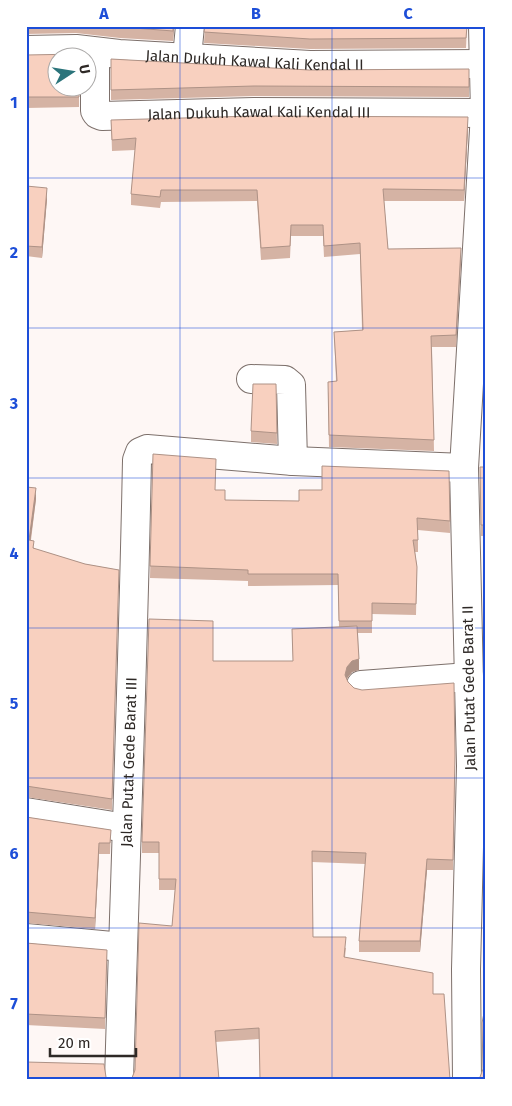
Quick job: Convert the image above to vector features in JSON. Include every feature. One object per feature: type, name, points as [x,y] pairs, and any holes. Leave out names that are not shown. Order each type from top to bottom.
[{"type":"street","points":[[187,57],[190,26]]},
{"type":"street","name":"Jalan Putat Gede Barat II","points":[[467,1080],[466,969],[471,766],[464,468],[481,252],[484,112],[483,26]]},
{"type":"street","name":"Jalan Dukuh Kawal Kali Kendal II","points":[[26,50],[48,50]]},
{"type":"street","name":"Jalan Dukuh Kawal Kali Kendal II","points":[[98,52],[310,65],[483,64]]},
{"type":"street","name":"Jalan Dukuh Kawal Kali Kendal III","points":[[95,98],[95,111],[102,116],[254,112],[484,112]]},
{"type":"street","points":[[250,379],[285,380],[291,385],[293,461],[464,468]]},
{"type":"street","name":"Jalan Putat Gede Barat III","points":[[119,1080],[137,460],[140,452],[147,449],[293,461]]},
{"type":"street","points":[[361,685],[469,677]]},
{"type":"street","points":[[26,812],[126,828]]},
{"type":"street","points":[[26,938],[123,947]]},
{"type":"building","points":[[108,26],[173,26],[173,31]]},
{"type":"building","points":[[205,26],[467,26],[466,38],[310,39],[204,32]]},
{"type":"building","points":[[26,55],[48,55],[48,97],[26,97]]},
{"type":"building","points":[[111,59],[309,70],[469,69],[469,87],[254,86],[111,90]]},
{"type":"building","points":[[254,116],[468,117],[464,190],[383,189],[388,249],[461,248],[456,335],[431,336],[434,440],[329,435],[328,382],[337,381],[334,332],[363,330],[360,243],[324,246],[323,225],[291,225],[290,246],[261,248],[257,190],[161,190],[160,197],[131,194],[136,138],[112,140],[111,120]]},
{"type":"building","points":[[26,186],[47,188],[42,247],[26,246]]},
{"type":"building","points":[[253,384],[276,384],[277,433],[251,431]]},
{"type":"building","points":[[153,454],[216,459],[215,490],[225,490],[225,500],[299,501],[299,490],[322,490],[322,466],[449,471],[450,521],[417,518],[418,540],[413,540],[417,567],[416,604],[372,603],[372,621],[339,621],[338,574],[248,574],[248,570],[150,566]]},
{"type":"building","points":[[480,467],[486,467],[486,549],[484,525],[481,525]]},
{"type":"building","points":[[26,487],[36,488],[29,540],[34,541],[33,548],[85,564],[119,570],[112,799],[26,786]]},
{"type":"building","points":[[149,619],[213,621],[213,661],[293,661],[292,629],[357,626],[359,659],[352,661],[347,667],[345,675],[348,682],[354,688],[362,690],[454,683],[453,860],[427,859],[420,941],[359,941],[366,853],[312,851],[313,937],[346,937],[344,957],[433,973],[433,994],[444,994],[450,1080],[260,1080],[259,1028],[215,1031],[219,1080],[130,1080],[135,1070],[139,923],[172,926],[176,879],[159,879],[159,842],[142,842]]},
{"type":"building","points":[[485,672],[486,672],[486,718]]},
{"type":"building","points":[[486,791],[486,861],[484,861]]},
{"type":"building","points":[[26,817],[111,830],[110,843],[99,843],[95,918],[26,912]]},
{"type":"building","points":[[26,943],[107,950],[105,1018],[26,1014]]},
{"type":"building","points":[[486,1003],[486,1080],[477,1080],[483,1069],[482,1023]]},
{"type":"building","points":[[26,1062],[104,1064],[108,1080],[26,1080]]}]
